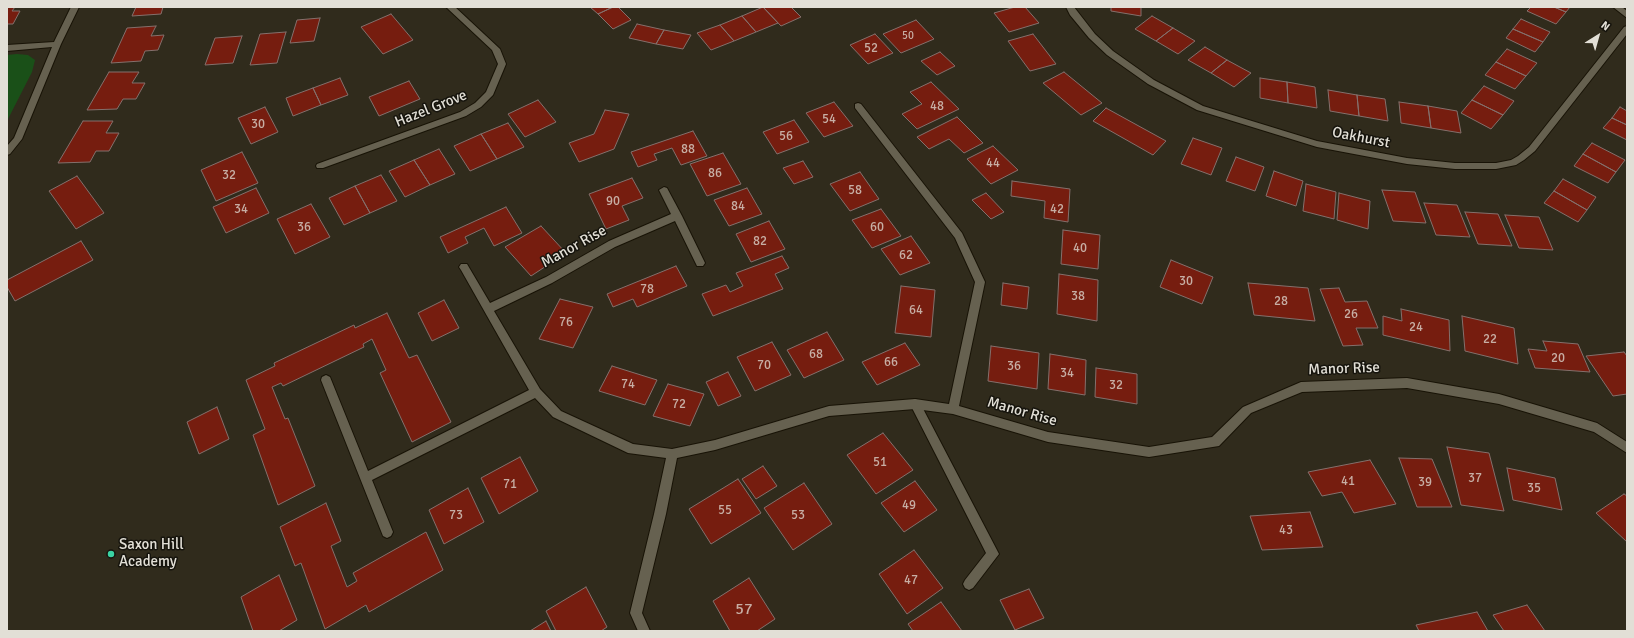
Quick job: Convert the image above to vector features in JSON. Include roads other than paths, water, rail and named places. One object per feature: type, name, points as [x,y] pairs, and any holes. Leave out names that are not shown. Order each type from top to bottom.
[{"type":"street","points":[[7,152],[18,139],[56,44],[75,7]]},
{"type":"street","name":"Hazel Grove","points":[[320,166],[463,114],[478,104],[490,93],[502,64],[496,49],[450,7]]},
{"type":"street","name":"Oakhurst","points":[[1070,7],[1073,14],[1092,36],[1110,53],[1150,82],[1200,108],[1317,144],[1407,161],[1456,166],[1496,166],[1513,163],[1521,158],[1532,149],[1627,29]]},
{"type":"street","points":[[1617,7],[1627,15]]},
{"type":"street","points":[[7,48],[56,44]]},
{"type":"street","points":[[858,106],[959,236],[980,282],[954,409]]},
{"type":"street","points":[[664,190],[700,263]]},
{"type":"street","name":"Manor Rise","points":[[488,309],[549,280],[612,244],[678,216]]},
{"type":"street","name":"Manor Rise","points":[[464,267],[536,392],[557,414],[632,449],[672,454],[715,445],[829,411],[915,404],[954,409],[1048,437],[1149,452],[1215,442],[1247,410],[1301,387],[1407,383],[1498,399],[1597,428],[1627,448]]},
{"type":"street","points":[[326,380],[387,532]]},
{"type":"street","points":[[365,478],[536,392]]},
{"type":"street","points":[[915,404],[992,554],[969,584]]},
{"type":"street","points":[[644,631],[636,613],[660,514],[672,454]]},
{"type":"place","name":"Saxon Hill Academy","points":[[111,554]]}]
